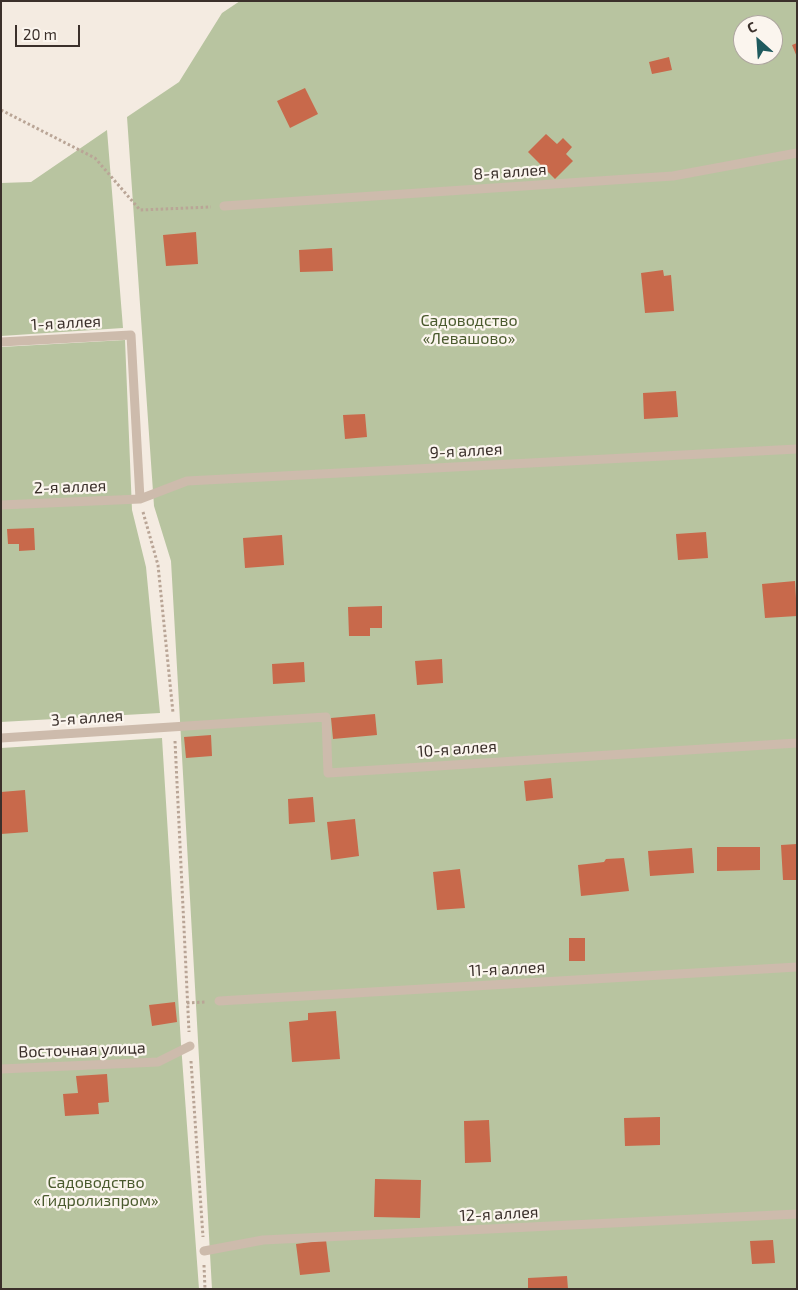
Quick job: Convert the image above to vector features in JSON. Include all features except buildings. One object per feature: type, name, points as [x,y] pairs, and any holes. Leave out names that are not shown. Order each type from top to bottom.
[{"type":"lane","name":"8-я аллея","points":[[224,206],[673,176],[797,153]]},
{"type":"lane","name":"1-я аллея","points":[[1,342],[132,334],[140,499]]},
{"type":"lane","name":"9-я аллея","points":[[140,499],[187,481],[797,449]]},
{"type":"lane","name":"2-я аллея","points":[[1,505],[140,499]]},
{"type":"lane","name":"10-я аллея","points":[[174,727],[326,716],[328,773],[797,743]]},
{"type":"lane","name":"3-я аллея","points":[[1,738],[174,727]]},
{"type":"lane","name":"11-я аллея","points":[[218,1001],[797,967]]},
{"type":"lane","name":"Восточная улица","points":[[1,1069],[158,1062],[190,1046]]},
{"type":"lane","name":"12-я аллея","points":[[204,1251],[263,1240],[797,1214]]},
{"type":"path","points":[[1,110],[95,158],[140,210],[224,206]]},
{"type":"path","points":[[140,499],[158,565],[174,727],[190,1046],[205,1289]]},
{"type":"green space","name":"Садоводство «Левашово»","points":[[240,1],[797,1],[797,1289],[212,1289],[171,561],[154,506],[127,117],[179,82],[222,13]]},
{"type":"green space","points":[[107,130],[123,328],[1,336],[1,183],[31,182]]},
{"type":"green space","points":[[125,340],[132,510],[146,567],[160,713],[1,722],[1,347]]},
{"type":"green space","name":"Садоводство «Гидролизпром»","points":[[162,738],[181,1044],[199,1289],[1,1289],[1,748]]}]
